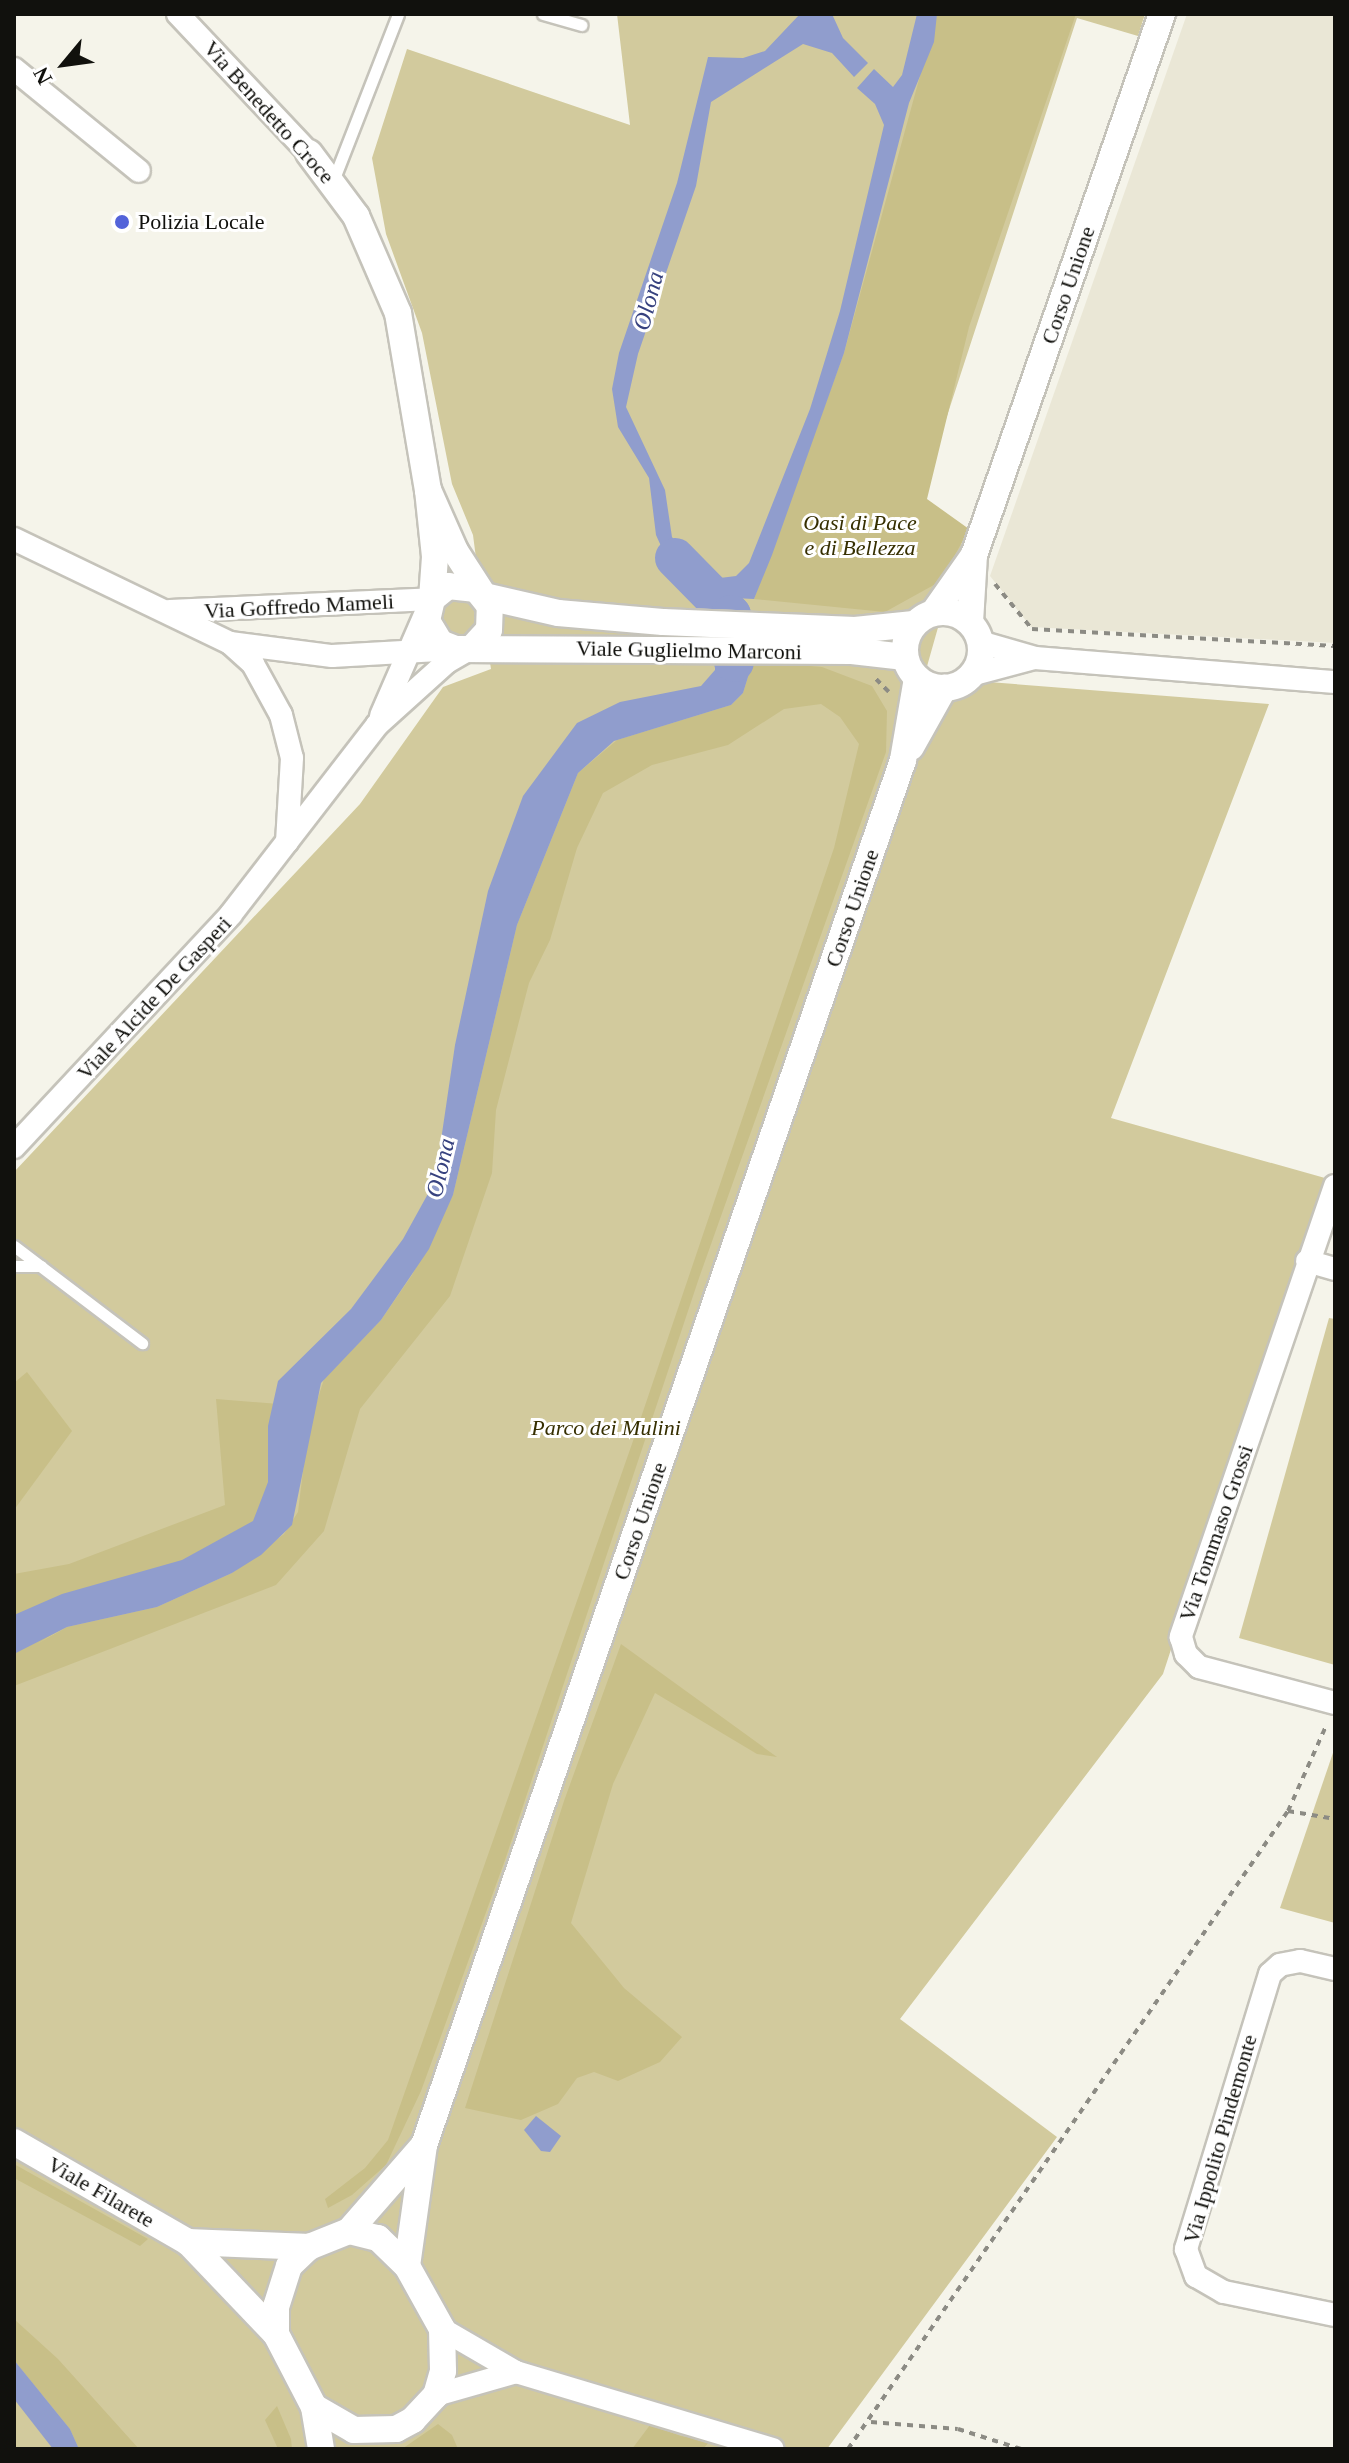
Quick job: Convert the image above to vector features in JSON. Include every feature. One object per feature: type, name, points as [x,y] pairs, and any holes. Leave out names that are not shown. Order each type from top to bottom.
[{"type":"street","name":"Via Benedetto Croce","points":[[178,14],[309,153],[333,182],[369,240],[398,313],[428,490],[435,557],[430,605]]},
{"type":"street","name":"Corso Unione","points":[[975,632],[981,566],[1162,14]]},
{"type":"street","points":[[14,69],[139,171]]},
{"type":"street","name":"Via Benedetto Croce","points":[[428,490],[455,551],[484,596]]},
{"type":"street","name":"Via Goffredo Mameli","points":[[14,539],[230,643],[253,664],[281,715],[292,758],[287,842]]},
{"type":"street","name":"Corso Unione","points":[[924,618],[981,566]]},
{"type":"street","points":[[456,584],[484,596],[490,606],[489,630],[447,662],[377,725],[430,605],[456,584]]},
{"type":"street","name":"Viale Guglielmo Marconi","points":[[484,596],[558,613],[853,641],[911,668],[944,688],[971,675],[1035,658]]},
{"type":"street","points":[[430,605],[430,631],[464,648]]},
{"type":"street","name":"Via Goffredo Mameli","points":[[165,611],[430,605]]},
{"type":"street","name":"Viale Guglielmo Marconi","points":[[464,648],[664,650],[853,641],[947,611],[975,632],[1035,658],[1335,682]]},
{"type":"street","points":[[911,668],[924,618]]},
{"type":"street","points":[[971,675],[975,632]]},
{"type":"street","name":"Via Goffredo Mameli","points":[[230,643],[332,656],[410,654],[464,648]]},
{"type":"street","name":"Corso Unione","points":[[903,760],[911,668]]},
{"type":"street","name":"Corso Unione","points":[[407,2266],[424,2145],[903,760],[944,688]]},
{"type":"street","name":"Viale Alcide De Gasperi","points":[[14,1147],[166,988],[287,842],[377,725]]},
{"type":"street","name":"Via Tommaso Grossi","points":[[1334,1703],[1199,1667],[1186,1654],[1181,1637],[1307,1261],[1330,1217],[1335,1186]]},
{"type":"street","points":[[1307,1261],[1335,1269]]},
{"type":"street","name":"Via Ippolito Pindemonte","points":[[1335,1969],[1300,1961],[1280,1965],[1270,1974],[1186,2249],[1196,2276],[1224,2292],[1335,2315]]},
{"type":"street","name":"Viale Filarete","points":[[14,2142],[188,2242],[276,2334]]},
{"type":"street","name":"Corso Unione","points":[[349,2231],[424,2145]]},
{"type":"street","points":[[321,2449],[314,2407],[276,2334],[280,2288],[289,2266],[309,2247],[349,2231],[378,2238],[407,2266],[442,2329],[443,2371],[436,2395],[388,2449]]},
{"type":"street","name":"Viale Filarete","points":[[188,2242],[309,2247]]},
{"type":"street","points":[[442,2329],[516,2372],[773,2449]]},
{"type":"street","points":[[436,2395],[516,2372]]},
{"type":"street","points":[[314,2407],[332,2421],[367,2432],[413,2420]]},
{"type":"lane","points":[[333,182],[398,14]]},
{"type":"lane","points":[[543,14],[581,25]]},
{"type":"lane","points":[[14,1246],[142,1343]]},
{"type":"lane","points":[[14,1266],[41,1266]]},
{"type":"path","points":[[981,566],[1032,629],[1335,646]]},
{"type":"path","points":[[853,641],[851,666],[871,674],[893,697]]},
{"type":"path","points":[[848,2449],[871,2422],[1288,1811],[1321,1747],[1334,1703]]},
{"type":"path","points":[[1288,1811],[1335,1819]]},
{"type":"path","points":[[871,2422],[958,2429],[1021,2449]]},
{"type":"shaded area","points":[[1187,14],[1335,14],[1335,643],[1031,627],[990,576]]},
{"type":"green space","name":"Parco dei Mulini","points":[[617,14],[1145,14],[1138,36],[1077,18],[915,514],[965,532],[924,677],[1269,704],[1111,1118],[1325,1178],[1163,1674],[900,2019],[1057,2137],[827,2449],[14,2449],[14,1172],[360,804],[443,687],[491,669],[485,630],[474,641],[439,637],[440,595],[481,597],[473,535],[452,484],[422,333],[386,234],[372,158],[407,49],[630,125]]},
{"type":"green space","name":"Oasi di Pace e di Bellezza","points":[[937,14],[1076,14],[969,327],[927,499],[969,529],[941,581],[885,612],[754,599],[844,353]]},
{"type":"green space","points":[[753,661],[822,667],[872,686],[887,711],[886,752],[699,1278],[505,1860],[421,2091],[386,2165],[352,2195],[328,2208],[325,2199],[365,2168],[388,2140],[633,1441],[834,848],[859,744],[840,717],[821,704],[784,709],[728,745],[652,765],[603,793],[577,848],[550,940],[529,983],[496,1110],[492,1173],[450,1296],[360,1409],[324,1531],[276,1585],[14,1686],[14,1574],[69,1564],[225,1505],[216,1399],[279,1404],[264,1516],[247,1535],[149,1577],[35,1645],[67,1627],[157,1607],[232,1573],[284,1534],[298,1512],[308,1430],[324,1379],[381,1320],[412,1275],[453,1195],[517,925],[578,773],[617,740],[731,705],[743,693]]},
{"type":"green space","points":[[1329,1318],[1335,1319],[1335,1665],[1239,1638]]},
{"type":"green space","points":[[27,1372],[72,1431],[14,1510],[14,1383]]},
{"type":"green space","points":[[621,1644],[777,1757],[757,1754],[655,1693],[613,1784],[571,1923],[624,1988],[682,2037],[660,2062],[618,2081],[594,2072],[577,2078],[558,2104],[521,2120],[465,2108],[564,1801]]},
{"type":"green space","points":[[1335,1747],[1335,1923],[1280,1908]]},
{"type":"green space","points":[[14,2164],[148,2239],[140,2246],[14,2178]]},
{"type":"green space","points":[[14,2319],[58,2359],[139,2449],[79,2449],[70,2429],[14,2360]]},
{"type":"green space","points":[[277,2406],[292,2449],[278,2449],[265,2420]]},
{"type":"green space","points":[[438,2424],[452,2435],[458,2449],[402,2449]]},
{"type":"green space","points":[[650,2425],[681,2436],[710,2441],[703,2449],[632,2449]]},
{"type":"water","points":[[800,14],[832,14],[843,38],[868,63],[854,77],[832,53],[803,44],[711,102],[696,186],[638,354],[626,407],[665,490],[672,537],[695,568],[720,578],[736,576],[749,563],[810,409],[840,311],[884,125],[875,104],[857,88],[874,69],[893,87],[902,75],[917,14],[937,14],[934,42],[909,103],[844,353],[772,555],[754,599],[712,597],[685,584],[670,566],[656,535],[649,478],[618,427],[612,389],[619,353],[677,183],[708,57],[743,58],[765,51]]},
{"type":"water","points":[[715,658],[753,661],[743,693],[731,705],[614,741],[578,773],[517,925],[453,1195],[429,1249],[381,1320],[321,1383],[292,1525],[261,1555],[232,1573],[157,1607],[67,1627],[14,1654],[14,1615],[62,1594],[182,1560],[253,1521],[268,1482],[268,1426],[278,1381],[351,1309],[403,1239],[435,1181],[455,1045],[488,891],[523,796],[577,723],[620,702],[701,686],[715,670]]},
{"type":"water","points":[[536,2116],[561,2136],[550,2152],[541,2151],[524,2130]]},
{"type":"water","points":[[14,2360],[70,2429],[79,2449],[53,2449],[14,2399]]},
{"type":"waterway","name":"Olona","points":[[675,558],[731,615],[734,662]]},
{"type":"place","name":"Polizia Locale","points":[[122,222]]}]
